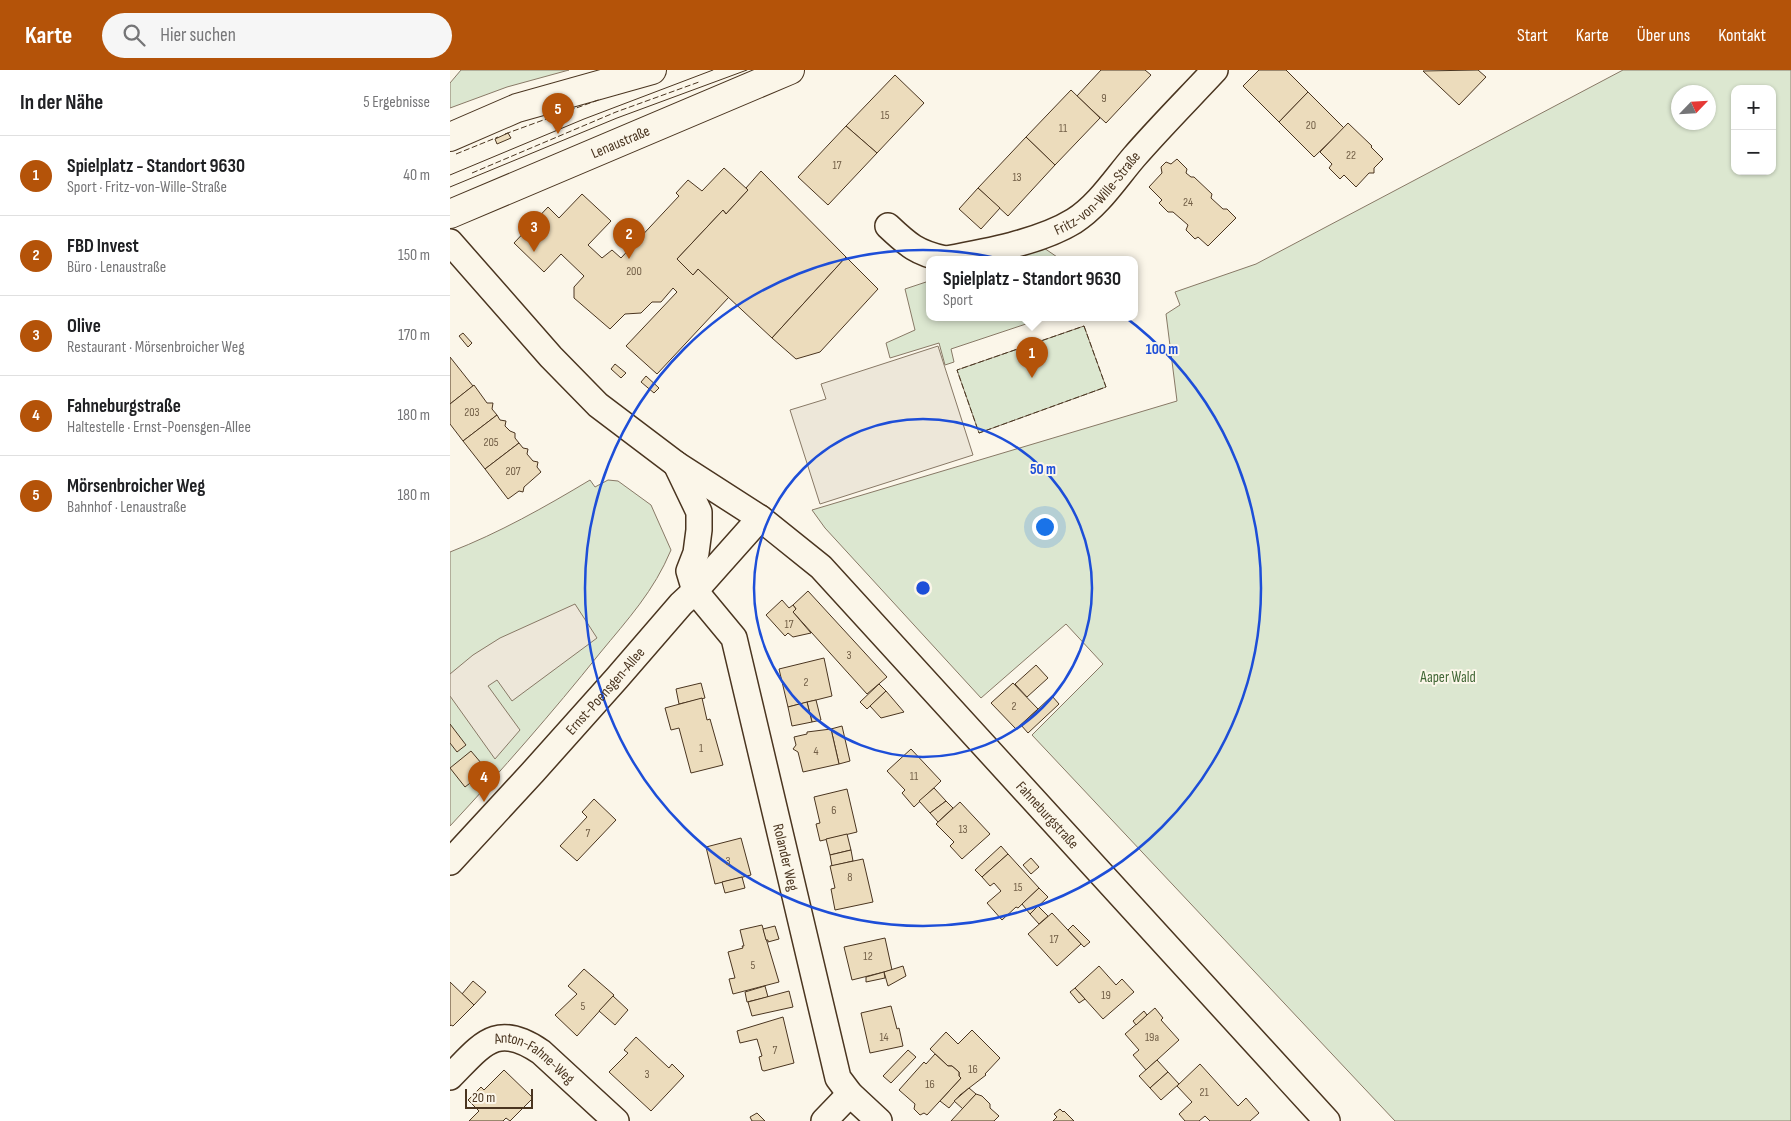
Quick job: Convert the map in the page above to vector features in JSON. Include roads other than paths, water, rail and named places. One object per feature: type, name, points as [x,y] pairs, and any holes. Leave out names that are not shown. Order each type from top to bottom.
[{"type":"main road","points":[[450,137],[517,108],[652,70]]},
{"type":"main road","name":"Lenaustraße","points":[[450,214],[790,70]]},
{"type":"street","name":"Fritz-von-Wille-Straße","points":[[959,256],[1006,246],[1043,235],[1074,221],[1091,208],[1158,130],[1215,70]]},
{"type":"street","name":"Fritz-von-Wille-Straße","points":[[888,226],[910,247],[928,256]]},
{"type":"street","name":"Fahneburgstraße","points":[[450,242],[519,322],[598,405],[676,464],[760,518],[820,567],[1328,1121]]},
{"type":"street","points":[[676,464],[699,512],[696,553],[689,571],[695,591]]},
{"type":"street","name":"Ernst-Poensgen-Allee","points":[[450,862],[760,518]]},
{"type":"street","name":"Rolander Weg","points":[[695,591],[734,638],[838,1078],[850,1094],[879,1121]]},
{"type":"street","name":"Anton-Fahne-Weg","points":[[450,1077],[484,1044],[500,1038],[514,1038],[528,1043],[541,1052],[616,1121]]},
{"type":"street","points":[[824,1121],[850,1094]]},
{"type":"tram line","points":[[450,175],[584,119],[713,70]]},
{"type":"tram line","points":[[450,187],[617,118],[747,70]]},
{"type":"place","name":"Mörsenbroicher Weg","points":[[558,134]]},
{"type":"place","name":"Olive","points":[[534,252]]},
{"type":"place","name":"FBD Invest","points":[[629,259]]},
{"type":"place","name":"Spielplatz - Standort 9630","points":[[1032,378]]},
{"type":"place","name":"Fahneburgstraße","points":[[484,802]]},
{"type":"park label","name":"Aaper Wald","points":[[1448,677]]}]
